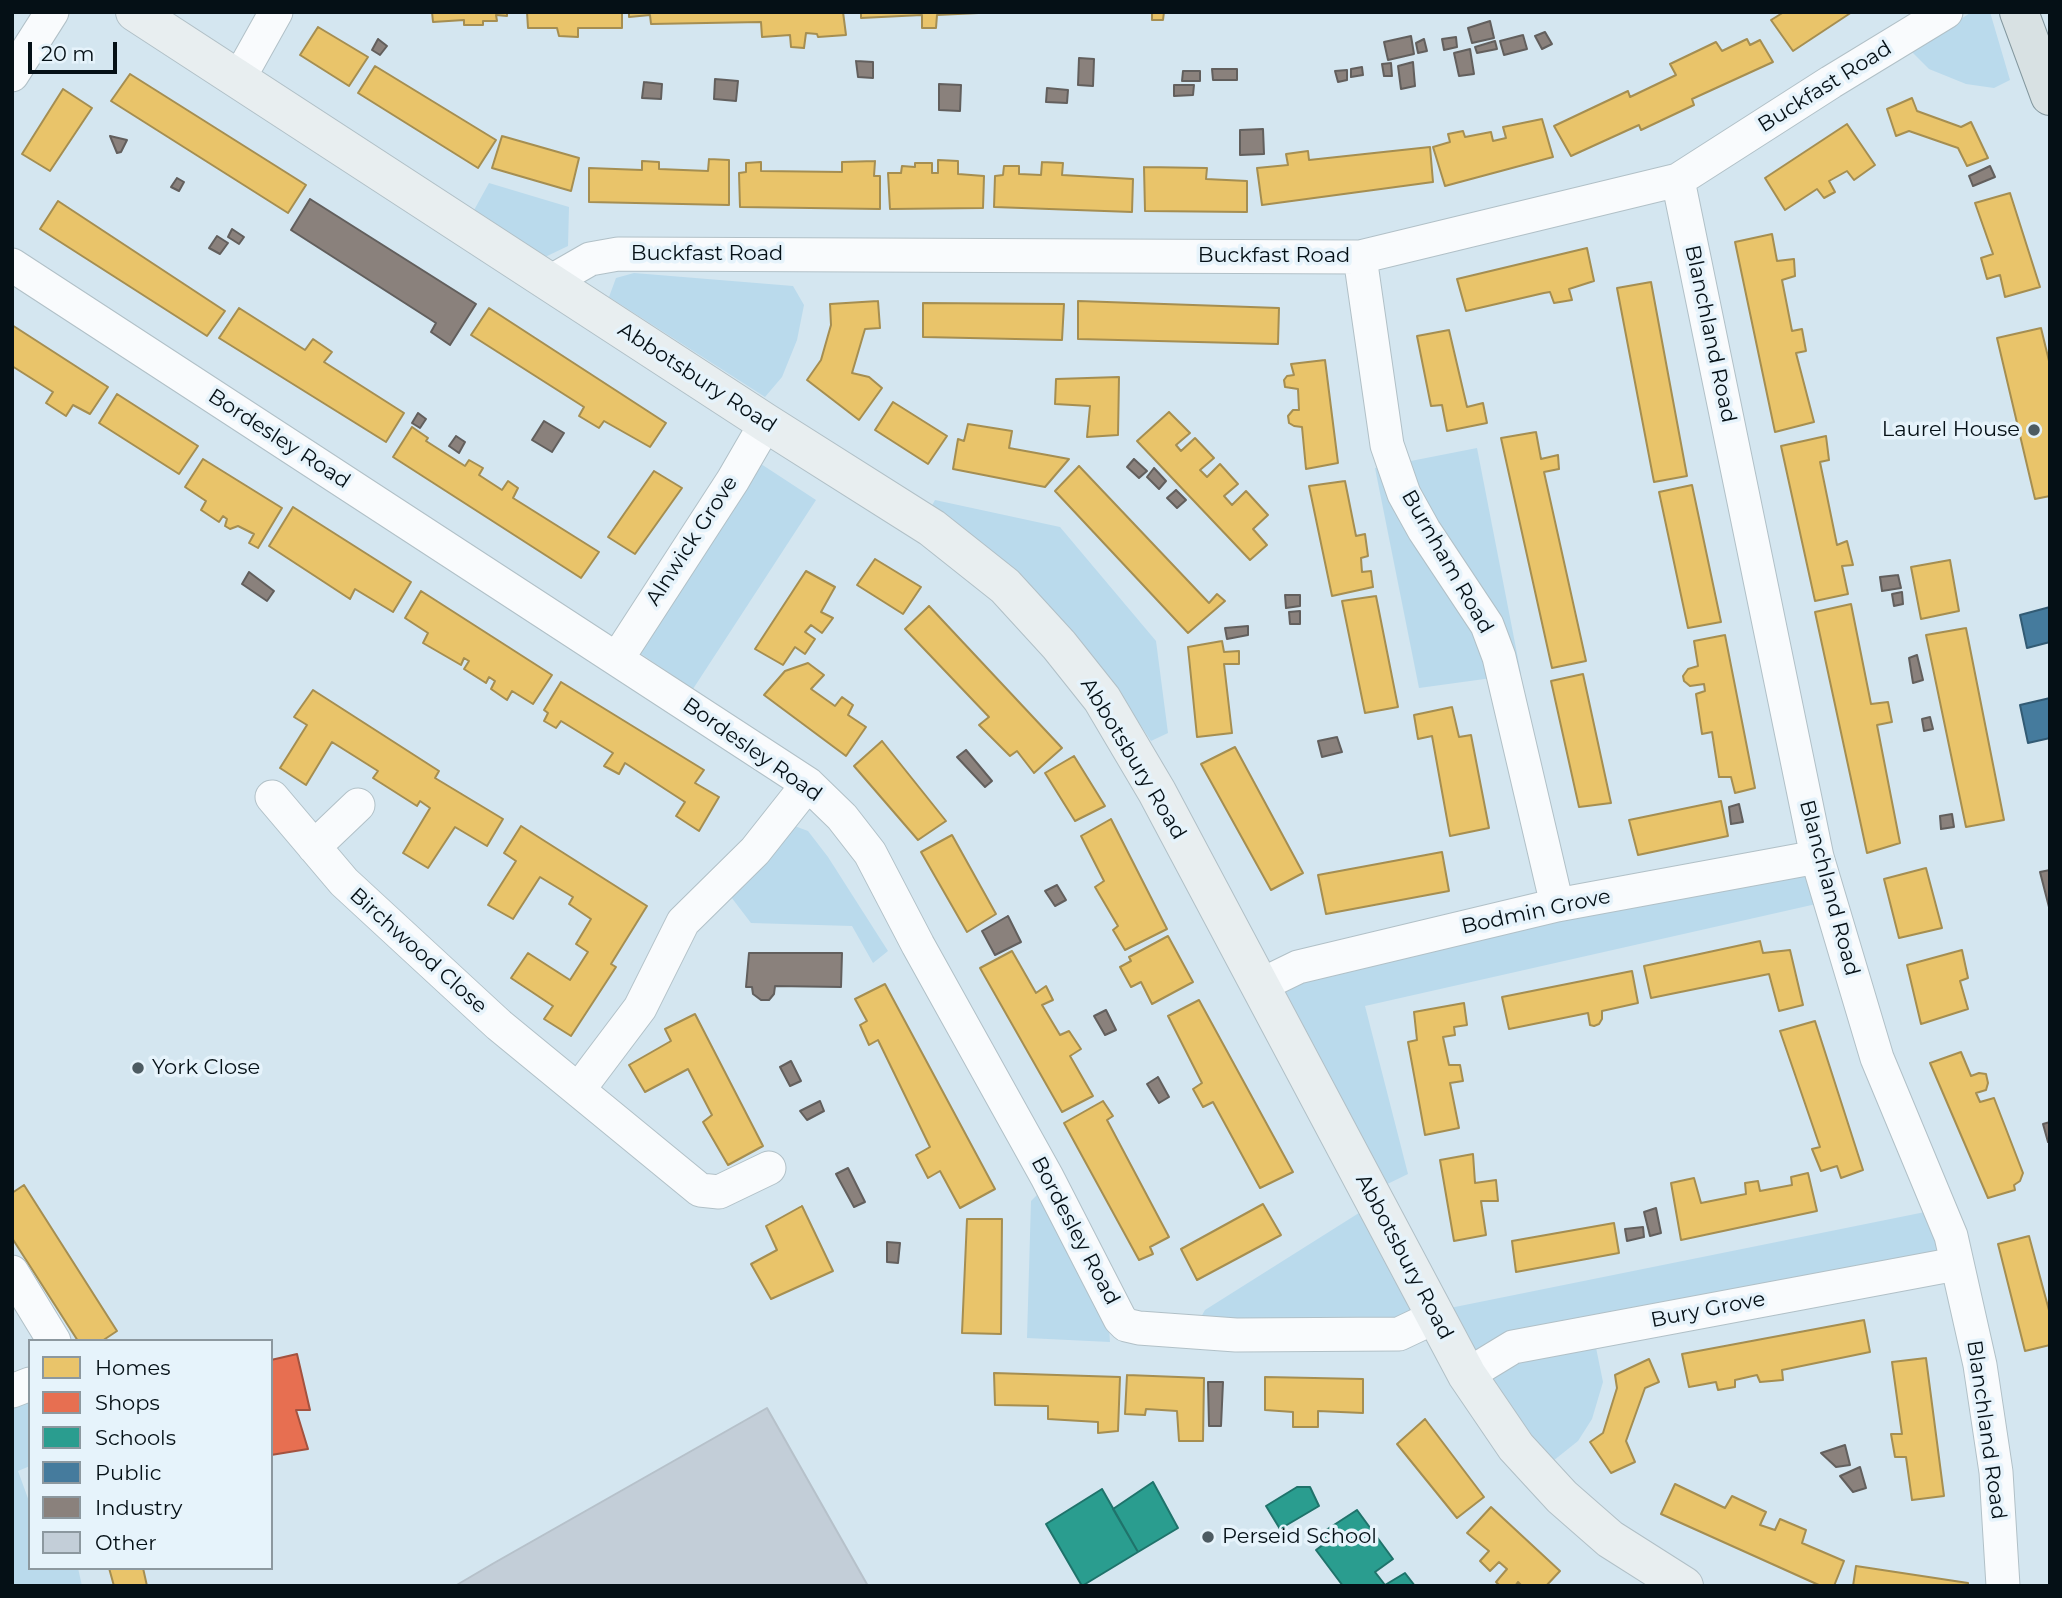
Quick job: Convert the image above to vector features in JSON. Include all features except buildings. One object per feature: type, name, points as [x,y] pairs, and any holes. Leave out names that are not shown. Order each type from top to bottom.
[{"type":"main road","points":[[2019,12],[2050,96]]},
{"type":"street","points":[[12,75],[52,12]]},
{"type":"street","name":"Abbotsbury Road","points":[[135,12],[932,528],[1005,586],[1059,645],[1102,699],[1157,792],[1467,1375],[1516,1447],[1562,1497],[1610,1539],[1684,1586]]},
{"type":"street","points":[[238,80],[276,12]]},
{"type":"street","name":"Buckfast Road","points":[[550,282],[590,259],[618,254],[1360,257],[1678,180],[1946,12]]},
{"type":"street","name":"Blanchland Road","points":[[1678,180],[1817,857],[1877,1058],[1951,1236],[1980,1365],[1996,1472],[2004,1586]]},
{"type":"street","name":"Burnham Road","points":[[1360,257],[1387,445],[1404,494],[1424,530],[1487,625],[1499,657],[1556,905]]},
{"type":"street","name":"Bordesley Road","points":[[12,265],[808,784],[842,817],[870,853],[1126,1325],[1236,1335],[1399,1334],[1437,1316]]},
{"type":"street","name":"Alnwick Grove","points":[[617,659],[733,480],[766,423]]},
{"type":"street","points":[[579,1089],[640,1008],[683,922],[755,850],[808,784]]},
{"type":"street","name":"Birchwood Close","points":[[272,797],[344,882],[499,1025],[700,1190],[719,1192],[769,1168]]},
{"type":"street","points":[[314,847],[358,805]]},
{"type":"street","name":"Bodmin Grove","points":[[1261,985],[1298,967],[1556,905],[1817,857]]},
{"type":"street","name":"Bury Grove","points":[[1467,1375],[1513,1347],[1956,1264]]},
{"type":"street","points":[[12,1272],[53,1339]]},
{"type":"shaded area","points":[[1972,12],[1990,12],[2010,80],[1994,88],[1966,84],[1929,69],[1910,50]]},
{"type":"shaded area","points":[[489,183],[569,207],[568,246],[543,258],[473,212]]},
{"type":"shaded area","points":[[634,273],[793,286],[804,305],[797,340],[782,377],[765,397],[609,297],[616,278]]},
{"type":"shaded area","points":[[1477,448],[1521,674],[1419,688],[1375,468]]},
{"type":"shaded area","points":[[758,462],[816,500],[693,689],[634,649]]},
{"type":"shaded area","points":[[935,500],[1060,527],[1156,641],[1168,733],[1151,741],[1115,687],[1075,635],[1016,570],[930,509]]},
{"type":"shaded area","points":[[792,825],[808,831],[828,857],[888,951],[873,963],[852,926],[751,923],[728,893]]},
{"type":"shaded area","points":[[1814,863],[1825,902],[1365,1006],[1408,1174],[1375,1190],[1270,985]]},
{"type":"shaded area","points":[[1042,1190],[1109,1328],[1110,1342],[1027,1338],[1031,1201]]},
{"type":"shaded area","points":[[1370,1206],[1427,1313],[1398,1327],[1197,1324],[1205,1310]]},
{"type":"shaded area","points":[[1935,1210],[1951,1260],[1592,1328],[1603,1382],[1592,1419],[1578,1441],[1543,1469],[1440,1310]]},
{"type":"shaded area","points":[[28,1402],[28,1467],[18,1471],[28,1498],[28,1570],[78,1570],[82,1586],[12,1586],[12,1408]]},
{"type":"place","name":"Laurel House","points":[[2034,430]]},
{"type":"place","name":"York Close","points":[[138,1068]]},
{"type":"place","name":"Perseid School","points":[[1208,1537]]}]
